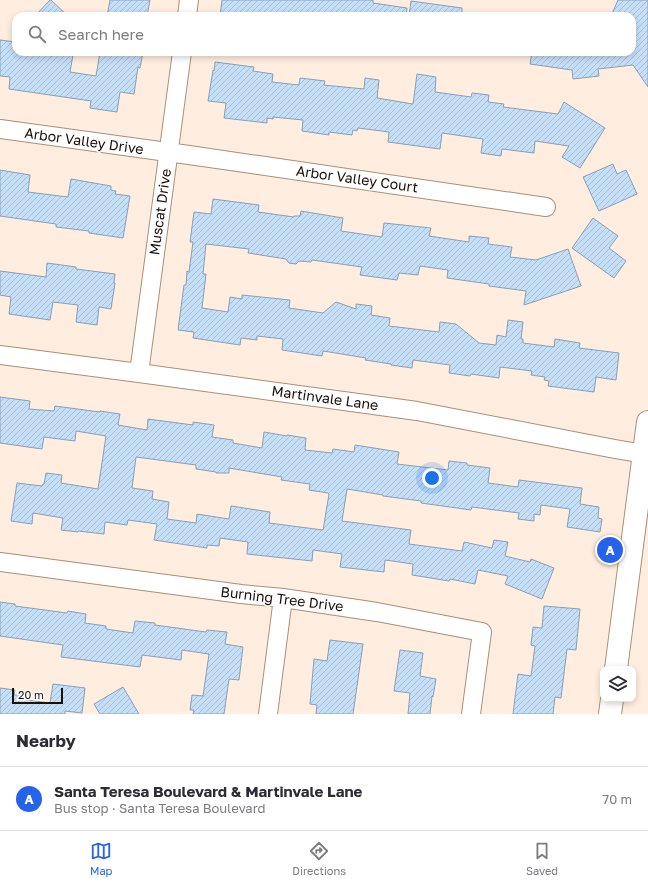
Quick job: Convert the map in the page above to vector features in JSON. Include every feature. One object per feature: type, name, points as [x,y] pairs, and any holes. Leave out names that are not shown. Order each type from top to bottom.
[{"type":"main road","points":[[616,666],[646,453],[648,422]]},
{"type":"main road","points":[[610,714],[612,702]]},
{"type":"street","points":[[188,12],[189,0]]},
{"type":"street","name":"Muscat Drive","points":[[139,373],[181,56]]},
{"type":"street","name":"Arbor Valley Drive","points":[[0,129],[168,152]]},
{"type":"street","name":"Arbor Valley Court","points":[[168,152],[546,207]]},
{"type":"street","name":"Martinvale Lane","points":[[0,355],[418,411],[615,449],[646,453]]},
{"type":"street","name":"Burning Tree Drive","points":[[0,562],[240,594],[283,598],[377,612],[482,632],[471,714]]},
{"type":"street","points":[[268,714],[283,598]]},
{"type":"building","points":[[51,0],[64,12],[39,12]]},
{"type":"building","points":[[110,0],[150,0],[148,12],[108,12]]},
{"type":"building","points":[[222,0],[373,0],[373,3],[407,8],[406,12],[220,12]]},
{"type":"building","points":[[618,0],[648,0],[648,87],[633,65],[598,69],[599,76],[573,79],[572,70],[530,64],[531,56],[636,56],[636,12],[613,12]]},
{"type":"building","points":[[411,1],[462,8],[462,12],[410,12]]},
{"type":"building","points":[[0,40],[12,42],[12,56],[73,56],[70,72],[96,76],[99,56],[142,56],[140,68],[138,67],[134,94],[120,92],[117,112],[90,108],[91,101],[9,89],[10,77],[0,76]]},
{"type":"building","points":[[215,62],[254,67],[253,71],[273,74],[272,82],[299,85],[300,78],[325,81],[324,85],[364,89],[365,78],[379,80],[377,98],[413,104],[417,74],[436,77],[435,92],[471,97],[472,93],[489,95],[488,102],[504,104],[503,107],[558,114],[564,102],[605,128],[580,168],[562,157],[569,146],[535,141],[534,153],[502,149],[501,156],[481,153],[483,139],[442,133],[440,149],[388,142],[389,132],[358,128],[357,131],[353,130],[352,135],[329,132],[329,135],[302,131],[303,120],[273,117],[273,119],[267,118],[267,123],[224,118],[226,103],[208,101]]},
{"type":"building","points":[[613,164],[617,174],[626,170],[637,194],[599,211],[583,177]]},
{"type":"building","points":[[0,170],[30,175],[28,192],[68,197],[71,179],[111,186],[111,190],[116,191],[115,194],[130,196],[123,238],[89,233],[89,231],[56,227],[56,224],[0,216]]},
{"type":"building","points":[[213,199],[259,205],[258,212],[294,217],[300,216],[301,211],[343,218],[341,231],[382,237],[384,223],[431,228],[429,236],[469,242],[469,236],[489,238],[488,244],[512,247],[510,257],[536,260],[568,249],[581,286],[524,305],[526,291],[447,278],[448,270],[420,266],[418,275],[399,273],[397,280],[360,275],[362,267],[312,260],[311,262],[299,261],[296,264],[289,263],[286,259],[248,253],[249,249],[206,244],[203,274],[206,274],[202,308],[228,312],[230,297],[242,299],[242,295],[290,300],[289,308],[323,313],[336,302],[356,309],[356,304],[372,306],[371,315],[390,318],[389,326],[439,332],[440,322],[456,324],[479,343],[496,345],[497,335],[506,337],[508,320],[523,322],[521,339],[523,339],[523,343],[554,347],[555,339],[580,343],[579,348],[619,353],[616,380],[596,377],[594,392],[548,386],[549,381],[544,380],[545,377],[531,375],[532,371],[500,367],[499,378],[471,374],[470,376],[449,373],[450,365],[413,360],[412,368],[323,351],[322,356],[282,350],[283,339],[257,336],[257,340],[241,338],[240,345],[193,338],[194,332],[178,330],[184,285],[186,285],[187,271],[189,272],[193,242],[190,242],[194,212],[211,214]]},
{"type":"building","points":[[593,218],[618,236],[609,248],[626,261],[614,278],[572,248]]},
{"type":"building","points":[[47,263],[76,267],[76,269],[115,274],[111,309],[99,307],[97,325],[76,322],[78,305],[53,302],[50,320],[9,314],[11,297],[0,295],[0,271],[46,277]]},
{"type":"building","points":[[0,397],[30,401],[29,409],[54,411],[55,406],[120,414],[118,425],[147,430],[148,419],[193,425],[193,422],[214,425],[212,437],[233,440],[233,443],[262,448],[264,432],[306,438],[305,450],[332,453],[333,449],[354,452],[355,445],[399,452],[397,464],[448,470],[449,461],[467,463],[467,465],[490,468],[488,483],[518,487],[519,480],[582,488],[580,504],[599,507],[598,518],[602,519],[600,532],[567,527],[570,509],[541,505],[540,515],[534,514],[534,521],[518,519],[519,513],[472,507],[471,510],[421,503],[421,501],[347,489],[342,521],[411,530],[409,544],[462,551],[464,542],[492,548],[494,540],[508,542],[505,556],[530,562],[531,559],[554,568],[542,599],[505,584],[508,576],[478,570],[475,584],[450,579],[449,581],[412,575],[413,564],[385,560],[384,572],[340,567],[342,554],[313,550],[312,561],[247,554],[248,542],[220,538],[219,546],[207,545],[207,548],[154,540],[157,524],[128,520],[127,525],[105,522],[104,534],[61,530],[63,518],[33,513],[32,524],[11,521],[17,483],[42,486],[44,484],[46,473],[62,475],[61,483],[98,489],[106,436],[76,431],[75,441],[44,437],[42,449],[0,443]],"holes":[[[136,457],[196,465],[196,469],[216,473],[229,473],[229,468],[282,477],[281,480],[310,484],[309,490],[328,493],[323,530],[269,523],[270,512],[231,506],[229,519],[197,514],[196,523],[167,519],[169,502],[152,499],[153,491],[132,488]]]},
{"type":"building","points":[[0,602],[15,604],[15,606],[86,614],[85,623],[106,626],[106,629],[133,633],[135,621],[206,632],[207,630],[227,632],[225,644],[243,647],[239,680],[229,679],[224,714],[193,714],[194,710],[190,710],[192,695],[203,696],[209,654],[182,650],[181,660],[142,655],[140,667],[61,657],[63,645],[0,636]]},
{"type":"building","points":[[544,606],[580,609],[576,650],[567,649],[561,698],[555,697],[553,714],[513,714],[518,674],[531,676],[535,646],[531,645],[533,627],[542,628]]},
{"type":"building","points":[[330,640],[363,644],[353,714],[316,714],[317,705],[310,704],[314,659],[327,661]]},
{"type":"building","points":[[400,650],[423,653],[420,676],[436,679],[430,714],[408,714],[410,693],[394,691]]},
{"type":"building","points":[[53,684],[85,688],[82,713],[65,711],[65,714],[0,714],[0,688],[15,690],[14,695],[21,695],[20,699],[50,703]]},
{"type":"building","points":[[123,687],[139,714],[100,714],[94,704]]},
{"type":"place","name":"Santa Teresa Boulevard & Martinvale Lane","points":[[610,550]]}]
